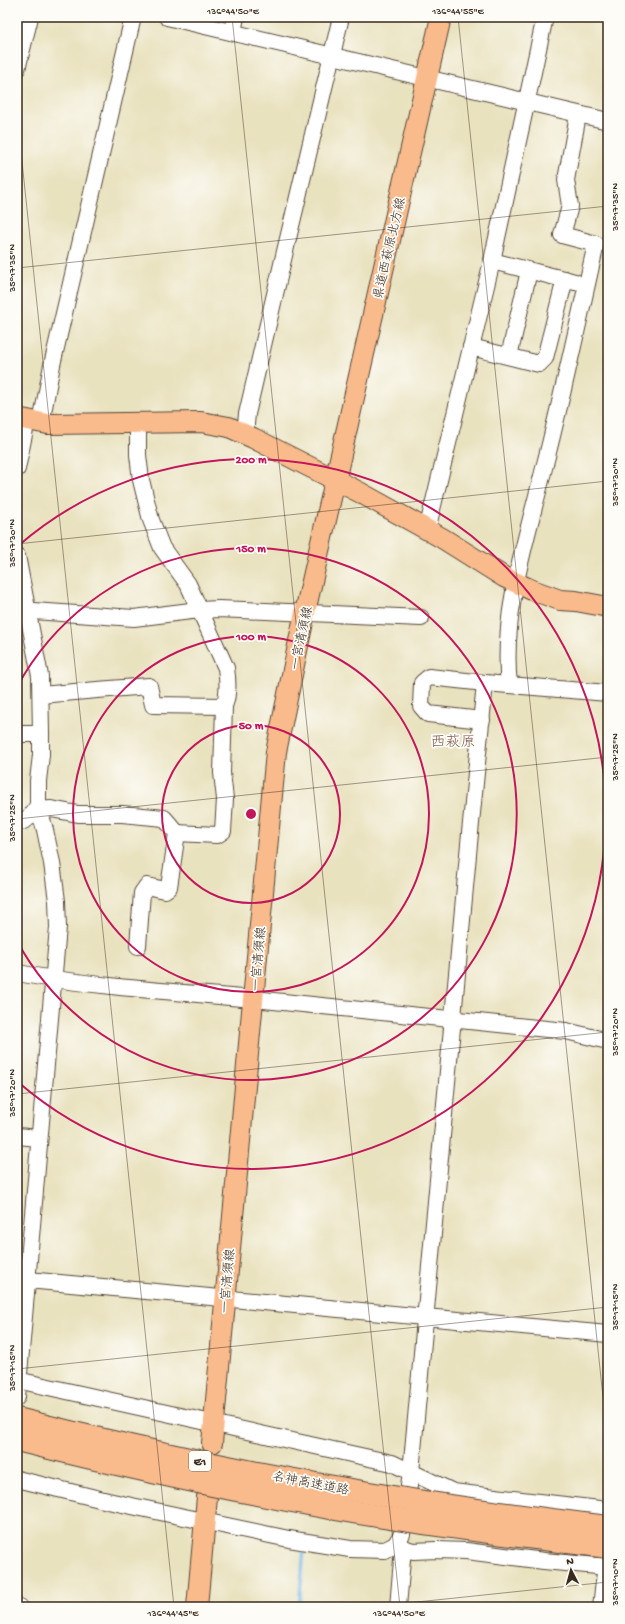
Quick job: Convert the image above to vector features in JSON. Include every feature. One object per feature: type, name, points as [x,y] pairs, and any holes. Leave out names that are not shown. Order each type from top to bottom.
[{"type":"highway","name":"名神高速道路","points":[[17,1419],[116,1444],[385,1496],[608,1527]]},
{"type":"highway","name":"名神高速道路","points":[[17,1440],[104,1462],[244,1491],[383,1517],[496,1533],[607,1560]]},
{"type":"main road","name":"県道西萩原北方線","points":[[336,480],[441,17]]},
{"type":"main road","points":[[28,420],[201,422],[229,427],[336,480],[427,530],[516,583],[560,600],[608,606]]},
{"type":"main road","name":"一宮清須線","points":[[212,1443],[224,1299],[276,752],[305,612],[336,480]]},
{"type":"main road","points":[[196,1607],[207,1497]]},
{"type":"street","points":[[17,69],[30,17]]},
{"type":"street","points":[[17,469],[28,420],[52,365],[133,17]]},
{"type":"street","points":[[167,17],[234,25],[330,55],[608,122]]},
{"type":"street","points":[[245,434],[248,414],[340,17]]},
{"type":"street","points":[[427,530],[492,261],[545,17]]},
{"type":"street","points":[[509,685],[507,669],[508,644],[516,583],[564,389],[596,244],[562,235],[570,206],[566,180],[578,115]]},
{"type":"street","points":[[492,261],[565,279],[587,282]]},
{"type":"street","points":[[509,356],[529,270]]},
{"type":"street","points":[[471,347],[539,364],[545,358],[565,279]]},
{"type":"street","points":[[17,823],[23,822],[39,808],[78,814],[122,814],[164,818],[177,833],[217,835],[223,831],[225,799],[222,773],[224,706],[228,697],[226,668],[188,584],[162,548],[151,520],[140,474],[138,456],[138,422]]},
{"type":"street","points":[[17,556],[23,610],[40,676],[41,755],[38,781],[39,808],[45,830],[57,901],[58,927],[39,1138],[22,1279],[17,1397]]},
{"type":"street","points":[[23,610],[134,618],[219,609],[421,618]]},
{"type":"street","points":[[482,720],[428,714],[421,706],[422,683],[429,677],[608,693]]},
{"type":"street","points":[[398,1607],[399,1547],[411,1472],[485,683]]},
{"type":"street","points":[[41,696],[149,686],[153,705],[224,706]]},
{"type":"street","points":[[17,734],[41,734]]},
{"type":"street","points":[[138,946],[142,893],[147,886],[165,890],[170,887],[177,833]]},
{"type":"street","points":[[17,974],[53,980],[131,989],[253,999],[566,1031],[608,1041]]},
{"type":"street","points":[[17,1136],[39,1138]]},
{"type":"street","points":[[22,1279],[608,1334]]},
{"type":"street","points":[[18,1380],[392,1463],[453,1492],[608,1510]]},
{"type":"street","points":[[17,1478],[108,1501],[350,1549],[385,1550],[399,1547],[413,1551],[466,1551],[544,1561],[607,1560]]},
{"type":"street","points":[[601,1607],[608,1543]]},
{"type":"waterway","points":[[299,1607],[304,1548]]},
{"type":"district","name":"西萩原","points":[[453,741]]}]
